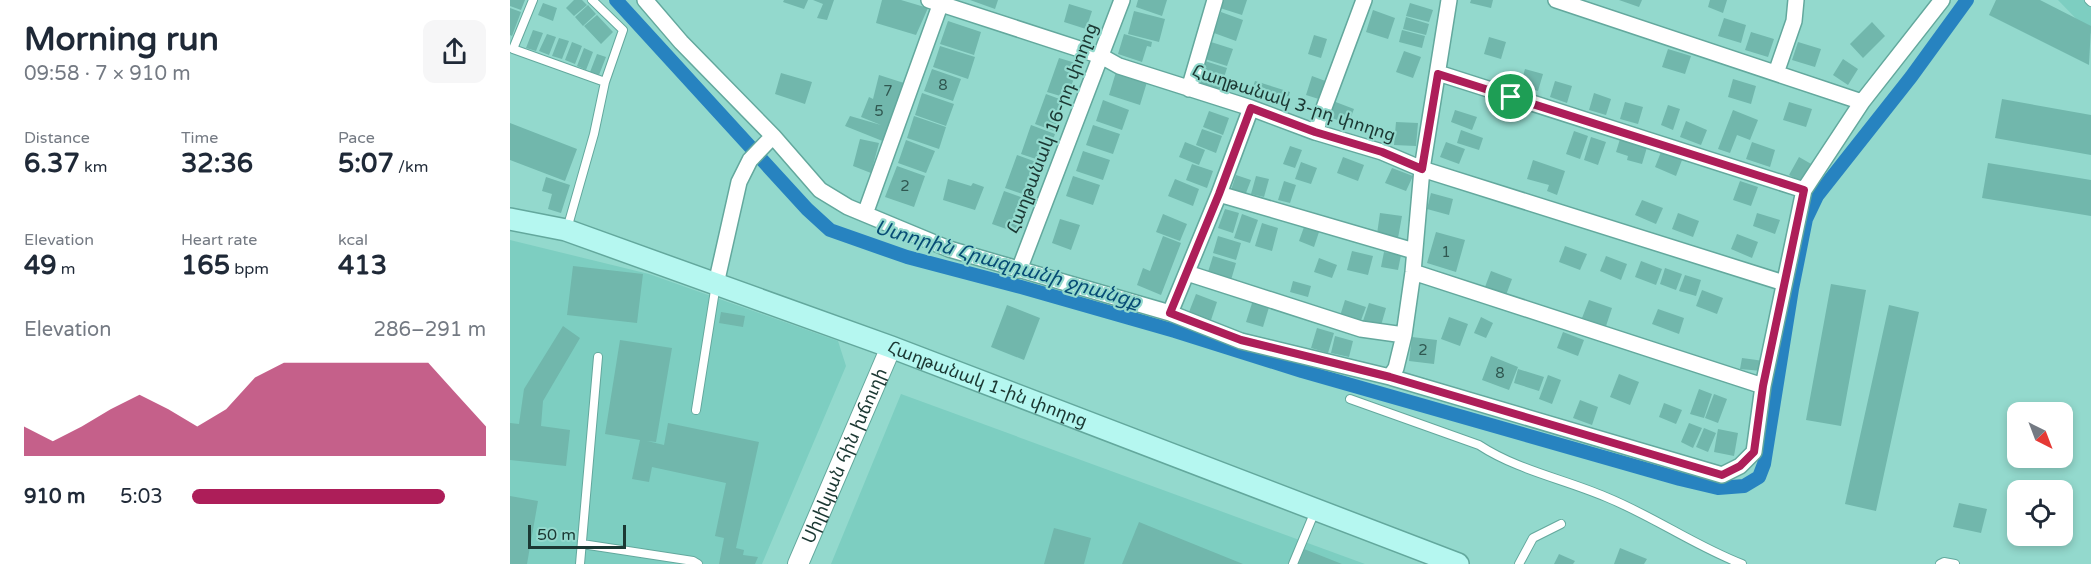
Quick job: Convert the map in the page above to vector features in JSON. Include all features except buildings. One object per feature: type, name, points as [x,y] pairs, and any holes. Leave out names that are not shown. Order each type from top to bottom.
[{"type":"main road","name":"Հաղթանակ 1-ին փողոց","points":[[510,219],[566,230],[891,347],[1458,564]]},
{"type":"street","points":[[645,0],[681,42],[773,136],[820,190],[848,207],[949,249],[1170,313],[1241,340],[1390,377],[1722,475],[1740,466],[1754,452],[1763,386],[1804,190],[1862,102],[1942,0]]},
{"type":"street","name":"Հաղթանակ 16-րդ փողոց","points":[[1019,270],[1122,0]]},
{"type":"street","points":[[1189,89],[1215,0]]},
{"type":"street","points":[[1315,132],[1364,0]]},
{"type":"street","points":[[1390,377],[1396,369],[1404,335],[1413,272],[1422,169],[1449,0]]},
{"type":"street","points":[[1556,0],[1862,102]]},
{"type":"street","points":[[1776,73],[1794,21],[1796,0]]},
{"type":"street","points":[[865,214],[937,1]]},
{"type":"street","name":"Հաղթանակ 3-րդ փողոց","points":[[937,1],[1101,56],[1119,66],[1251,108],[1315,132],[1382,152],[1422,169],[1784,283]]},
{"type":"street","points":[[1438,74],[1804,190]]},
{"type":"street","points":[[1170,313],[1219,194],[1251,108]]},
{"type":"street","points":[[716,284],[739,182],[750,160],[773,136]]},
{"type":"street","points":[[1219,194],[1414,251]]},
{"type":"street","points":[[1413,272],[1763,386]]},
{"type":"street","points":[[1187,273],[1361,329],[1404,335]]},
{"type":"street","name":"Սիլիկյան հին խճուղի","points":[[798,564],[891,347]]},
{"type":"lane","points":[[533,0],[513,49],[605,82]]},
{"type":"lane","points":[[566,230],[594,134],[605,82],[623,30],[592,0]]},
{"type":"lane","points":[[696,410],[716,284]]},
{"type":"lane","points":[[580,564],[598,357]]},
{"type":"lane","points":[[1350,399],[1479,444],[1497,456],[1608,497],[1718,555],[1742,564]]},
{"type":"lane","points":[[1293,564],[1316,509]]},
{"type":"lane","points":[[1519,564],[1533,538],[1561,524]]},
{"type":"lane","points":[[582,544],[693,561],[698,564]]},
{"type":"lane","points":[[1940,564],[1944,562],[1955,564]]},
{"type":"shaded area","points":[[2058,0],[2091,0],[2091,34]]},
{"type":"shaded area","points":[[510,240],[649,274],[838,341],[846,366],[762,564],[510,564]]},
{"type":"shaded area","points":[[901,394],[1365,564],[831,564]]},
{"type":"waterway","name":"Ստորին Հրազդանի ջրանցք","points":[[616,0],[807,209],[830,230],[907,257],[1021,287],[1175,331],[1302,371],[1718,488],[1744,486],[1759,477],[1764,464],[1792,289],[1806,219],[1817,196],[1911,77],[1967,0]]},
{"type":"route","points":[[1438,74],[1511,97],[1804,190],[1763,386],[1754,452],[1740,466],[1722,475],[1390,377],[1241,340],[1170,313],[1219,194],[1251,108],[1315,132],[1382,152],[1422,169],[1438,74]]}]
